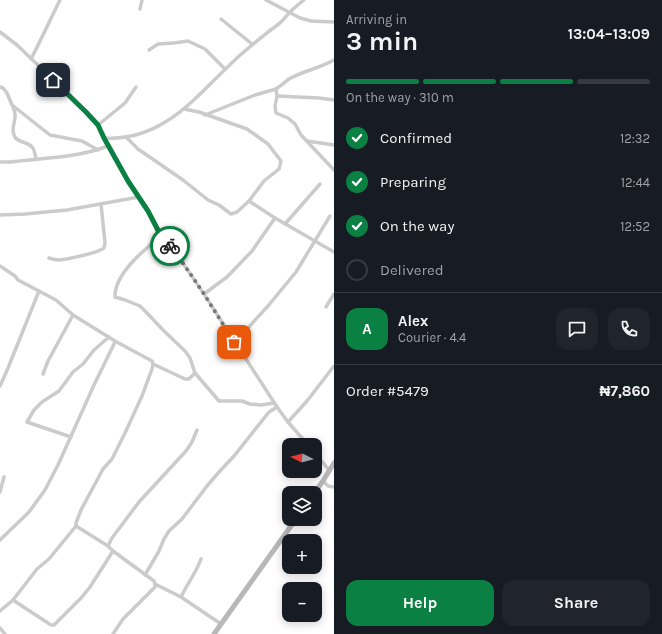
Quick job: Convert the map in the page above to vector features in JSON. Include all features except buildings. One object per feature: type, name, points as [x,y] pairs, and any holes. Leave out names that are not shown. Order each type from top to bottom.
[{"type":"street","points":[[31,59],[60,0]]},
{"type":"street","points":[[140,9],[142,0]]},
{"type":"street","points":[[266,0],[300,18],[311,21],[334,22]]},
{"type":"street","points":[[104,138],[127,138],[158,127],[184,109],[252,44],[282,22],[290,12],[304,0]]},
{"type":"street","points":[[221,19],[252,44]]},
{"type":"street","points":[[0,32],[17,45],[98,125],[108,146],[128,181],[148,211],[161,236],[176,253],[204,294],[274,403],[302,438]]},
{"type":"street","points":[[149,50],[158,44],[188,41],[205,49],[225,69]]},
{"type":"street","points":[[205,115],[255,95],[276,89],[289,79],[334,60]]},
{"type":"street","points":[[98,125],[124,103],[136,87]]},
{"type":"street","points":[[0,88],[4,88],[7,92],[15,112],[16,118],[13,133],[14,137],[32,147],[36,159]]},
{"type":"street","points":[[276,89],[276,113],[288,118],[295,124],[306,141],[334,170]]},
{"type":"street","points":[[277,96],[334,100]]},
{"type":"street","points":[[12,106],[50,136],[82,141],[98,150]]},
{"type":"street","points":[[127,138],[138,149],[183,180],[208,200],[219,205],[231,214],[237,212],[249,201],[264,181],[279,169],[281,161],[268,144],[247,129],[199,112],[184,109]]},
{"type":"street","points":[[306,141],[334,145]]},
{"type":"street","points":[[0,162],[74,155],[98,150],[108,146]]},
{"type":"street","points":[[285,224],[320,184]]},
{"type":"street","points":[[0,215],[67,210],[139,198]]},
{"type":"street","points":[[249,201],[275,218],[334,252]]},
{"type":"street","points":[[49,258],[57,260],[93,253],[104,248],[105,243],[101,204]]},
{"type":"street","points":[[234,342],[268,306],[296,272],[330,216]]},
{"type":"street","points":[[204,294],[227,277],[252,251],[275,218]]},
{"type":"street","points":[[161,236],[123,272],[115,289],[114,297],[140,306],[190,358],[196,373],[220,401],[242,401],[250,404],[261,405],[274,403]]},
{"type":"street","points":[[0,266],[18,280],[56,300],[73,315],[115,341],[152,361],[153,364],[184,379],[189,379],[196,373]]},
{"type":"street","points":[[0,386],[39,291]]},
{"type":"street","points":[[326,307],[334,294]]},
{"type":"street","points":[[43,374],[48,360],[73,315]]},
{"type":"street","points":[[71,438],[27,422],[34,410],[42,402],[59,391],[73,372],[83,364],[94,350],[109,337]]},
{"type":"street","points":[[0,540],[29,512],[45,490],[71,438],[115,341]]},
{"type":"street","points":[[0,611],[13,600],[38,569],[49,560],[76,526],[81,510],[103,469],[112,459],[142,396],[153,364]]},
{"type":"street","points":[[288,422],[307,401],[334,366]]},
{"type":"street","points":[[145,575],[169,531],[182,519],[207,486],[234,456],[269,412],[277,407]]},
{"type":"street","points":[[108,546],[112,538],[139,502],[186,451],[197,430]]},
{"type":"street","points":[[322,462],[329,470]]},
{"type":"street","points":[[319,486],[334,463]]},
{"type":"street","points":[[0,492],[4,477]]},
{"type":"street","points":[[323,481],[328,486],[334,487]]},
{"type":"street","points":[[76,526],[108,546],[154,581],[155,584],[181,597],[221,624]]},
{"type":"street","points":[[214,634],[291,526]]},
{"type":"street","points":[[13,600],[51,625],[54,625],[82,597],[113,551]]},
{"type":"street","points":[[181,597],[185,587],[198,568],[201,559]]},
{"type":"street","points":[[113,634],[123,619],[155,587],[155,584]]},
{"type":"street","points":[[0,628],[5,634]]},
{"type":"way so far","points":[[170,246],[204,294],[234,342]]},
{"type":"route","points":[[53,80],[98,125],[128,181],[148,211],[161,236],[170,246]]}]
